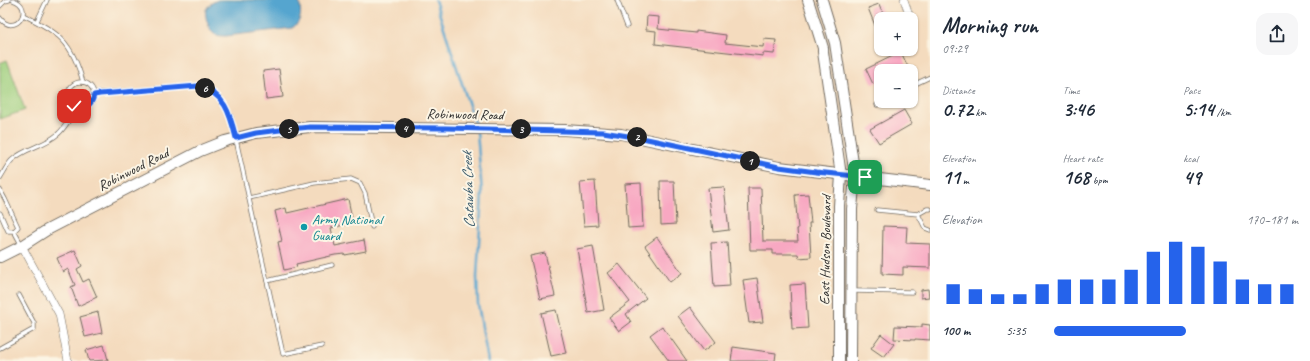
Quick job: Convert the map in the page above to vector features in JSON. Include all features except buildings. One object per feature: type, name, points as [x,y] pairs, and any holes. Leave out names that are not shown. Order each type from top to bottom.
[{"type":"main road","name":"East Hudson Boulevard","points":[[808,0],[823,48],[841,175],[839,206],[839,361]]},
{"type":"main road","name":"East Hudson Boulevard","points":[[822,0],[835,43],[855,176],[852,209],[851,361]]},
{"type":"main road","name":"Robinwood Road","points":[[0,257],[22,246],[47,230],[192,154],[225,141],[256,133],[310,127],[565,130],[621,134],[779,167],[930,185]]},
{"type":"street","points":[[904,0],[908,12]]},
{"type":"street","points":[[22,246],[59,314],[68,361]]},
{"type":"lane","points":[[0,6],[5,1],[9,0]]},
{"type":"lane","points":[[0,18],[5,24],[13,25],[20,21],[23,15],[22,7],[20,3],[13,0]]},
{"type":"lane","points":[[37,21],[48,0]]},
{"type":"lane","points":[[616,0],[627,26]]},
{"type":"lane","points":[[23,15],[45,25],[64,40],[73,52],[80,71],[81,82]]},
{"type":"lane","points":[[918,83],[930,77]]},
{"type":"lane","points":[[81,82],[90,85],[94,93],[94,99],[89,105],[82,108],[71,103],[68,94],[71,86],[81,82]]},
{"type":"lane","points":[[94,93],[100,94],[198,86],[207,88],[220,97],[231,116],[283,354],[322,346]]},
{"type":"lane","points":[[0,178],[11,161],[47,142],[65,128],[78,107]]},
{"type":"lane","points":[[249,198],[314,183],[351,179],[360,183],[366,193],[372,227]]},
{"type":"lane","points":[[0,190],[18,227],[14,231],[8,231],[0,213]]},
{"type":"lane","points":[[877,210],[918,214],[930,209]]},
{"type":"lane","points":[[918,214],[925,228],[930,230]]},
{"type":"lane","points":[[14,231],[22,246]]},
{"type":"lane","points":[[267,281],[332,265]]},
{"type":"lane","points":[[852,291],[912,292]]},
{"type":"lane","points":[[0,348],[34,329],[34,323],[19,295]]},
{"type":"green space","points":[[7,60],[25,110],[0,119],[0,63]]},
{"type":"water","points":[[219,0],[299,0],[300,19],[292,28],[218,36],[210,29],[206,19],[206,10],[213,2]]},
{"type":"waterway","name":"Catawba Creek","points":[[435,0],[476,127]]},
{"type":"waterway","name":"Catawba Creek","points":[[477,132],[482,193],[477,277],[478,304],[488,361]]},
{"type":"place","name":"Army National Guard","points":[[304,227]]},
{"type":"route","points":[[74,106],[82,108],[86,107],[94,99],[94,95],[100,94],[198,86],[207,88],[220,97],[231,116],[236,138],[256,133],[310,127],[508,129],[603,132],[647,139],[779,167],[865,177]]}]
